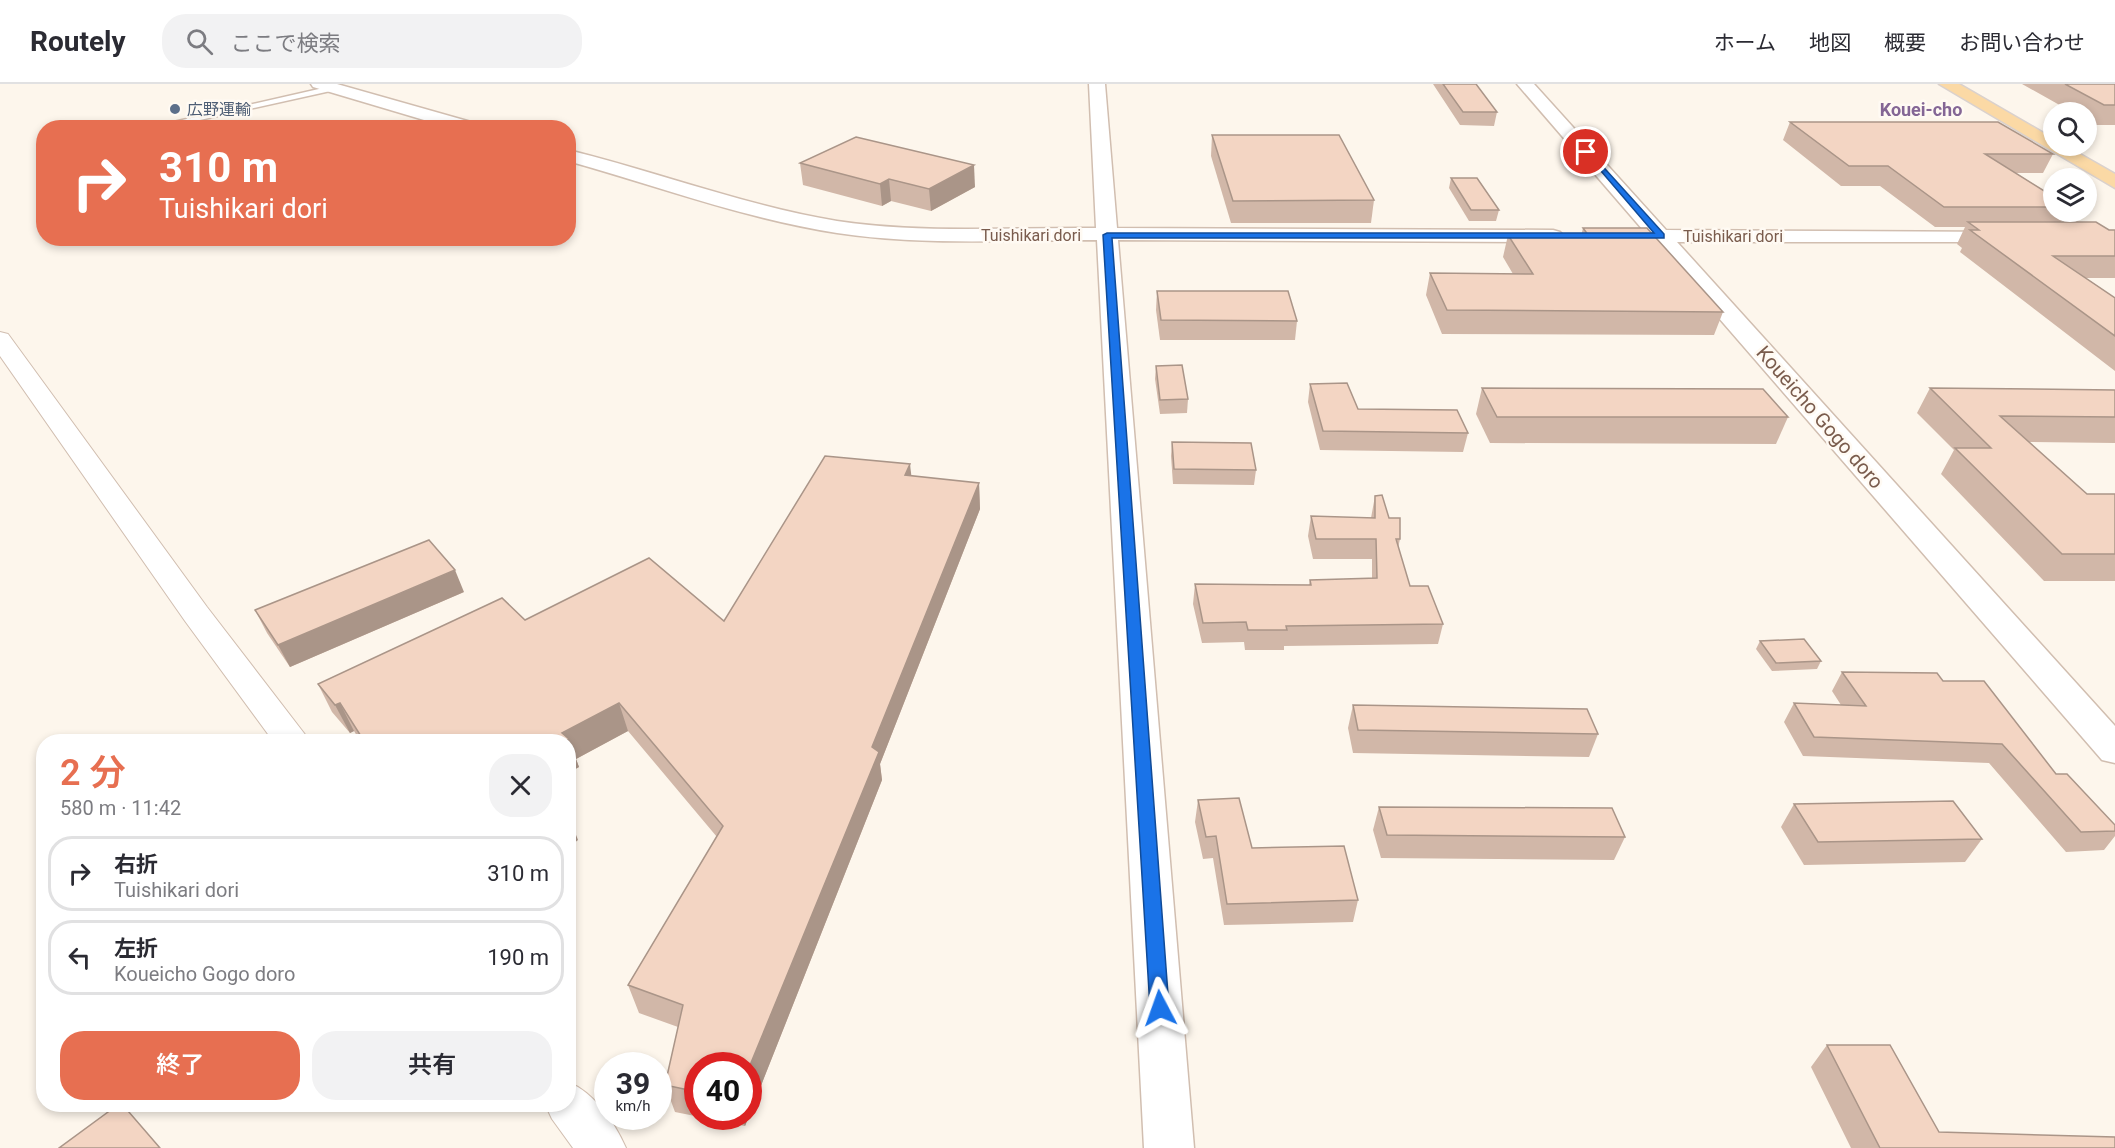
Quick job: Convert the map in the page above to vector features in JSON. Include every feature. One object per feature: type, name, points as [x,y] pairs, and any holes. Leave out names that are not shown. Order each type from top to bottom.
[{"type":"main road","points":[[1947,84],[2115,182]]},
{"type":"street","points":[[1097,84],[1169,1148]]},
{"type":"street","name":"Koueicho Gogo doro","points":[[1525,84],[2115,750]]},
{"type":"street","points":[[326,86],[444,120]]},
{"type":"street","name":"Tuishikari dori","points":[[576,157],[782,216],[838,227],[939,235],[2031,236]]},
{"type":"street","points":[[0,339],[196,614],[287,734]]},
{"type":"street","points":[[574,1112],[602,1148]]},
{"type":"lane","points":[[184,120],[326,86]]},
{"type":"building","points":[[1443,84],[1476,84],[1497,112],[1463,112]]},
{"type":"building","points":[[2065,84],[2115,84],[2115,105],[2104,105]]},
{"type":"building","points":[[1790,122],[1998,122],[2043,148],[2043,154],[1985,154],[2043,190],[2043,207],[1944,207],[1888,166],[1849,166]]},
{"type":"building","points":[[1212,135],[1339,135],[1374,200],[1233,201]]},
{"type":"building","points":[[856,137],[974,165],[929,189],[889,179],[880,184],[800,163]]},
{"type":"building","points":[[1451,178],[1477,178],[1499,210],[1471,210]]},
{"type":"building","points":[[1968,222],[2096,222],[2109,230],[2115,230],[2115,256],[2053,256],[2115,298],[2115,336],[1970,230],[1979,230]]},
{"type":"building","points":[[1583,228],[1647,228],[1723,312],[1447,310],[1430,273],[1533,274],[1508,235],[1589,236]]},
{"type":"building","points":[[1157,291],[1288,291],[1297,321],[1161,320]]},
{"type":"building","points":[[1182,365],[1188,399],[1160,400],[1156,366]]},
{"type":"building","points":[[1347,383],[1358,409],[1457,410],[1468,433],[1323,431],[1310,384]]},
{"type":"building","points":[[1482,388],[1763,389],[1788,417],[1497,417]]},
{"type":"building","points":[[1930,388],[2115,390],[2115,417],[2000,416],[2087,494],[2115,494],[2115,554],[2062,554],[1955,448],[1991,448]]},
{"type":"building","points":[[1172,442],[1251,443],[1256,470],[1174,469]]},
{"type":"building","points":[[825,456],[910,464],[905,475],[979,483],[872,747],[879,752],[755,1052],[684,1052],[684,1089],[672,1086],[672,1054],[683,1005],[628,985],[723,826],[619,703],[563,734],[360,734],[340,703],[335,705],[318,684],[502,598],[525,620],[649,558],[724,621]]},
{"type":"building","points":[[1382,495],[1389,518],[1400,518],[1400,539],[1396,539],[1410,586],[1428,586],[1443,624],[1286,626],[1287,630],[1248,630],[1246,622],[1203,623],[1195,584],[1311,585],[1310,580],[1377,578],[1376,539],[1316,539],[1311,516],[1375,518],[1375,496]]},
{"type":"building","points":[[429,540],[455,570],[278,645],[255,610]]},
{"type":"building","points":[[1804,639],[1821,661],[1776,663],[1760,641]]},
{"type":"building","points":[[1842,672],[1937,673],[1943,681],[1984,681],[2056,774],[2067,774],[2115,825],[2115,831],[2081,832],[2002,744],[1814,737],[1794,703],[1866,706]]},
{"type":"building","points":[[1353,705],[1587,709],[1598,734],[1358,730]]},
{"type":"building","points":[[1239,798],[1252,848],[1344,846],[1358,900],[1227,904],[1216,836],[1206,837],[1198,800]]},
{"type":"building","points":[[1953,801],[1982,839],[1818,842],[1794,804]]},
{"type":"building","points":[[1379,807],[1612,808],[1625,837],[1387,835]]},
{"type":"building","points":[[1827,1045],[1890,1045],[1939,1132],[2115,1137],[2115,1148],[1880,1148]]},
{"type":"building","points":[[108,1112],[129,1112],[160,1148],[59,1148]]},
{"type":"place","name":"広野運輸","points":[[175,109]]},
{"type":"district","name":"Kouei-cho","points":[[1921,109]]},
{"type":"route","points":[[1160,1008],[1107,235],[1661,236],[1586,152]]}]
